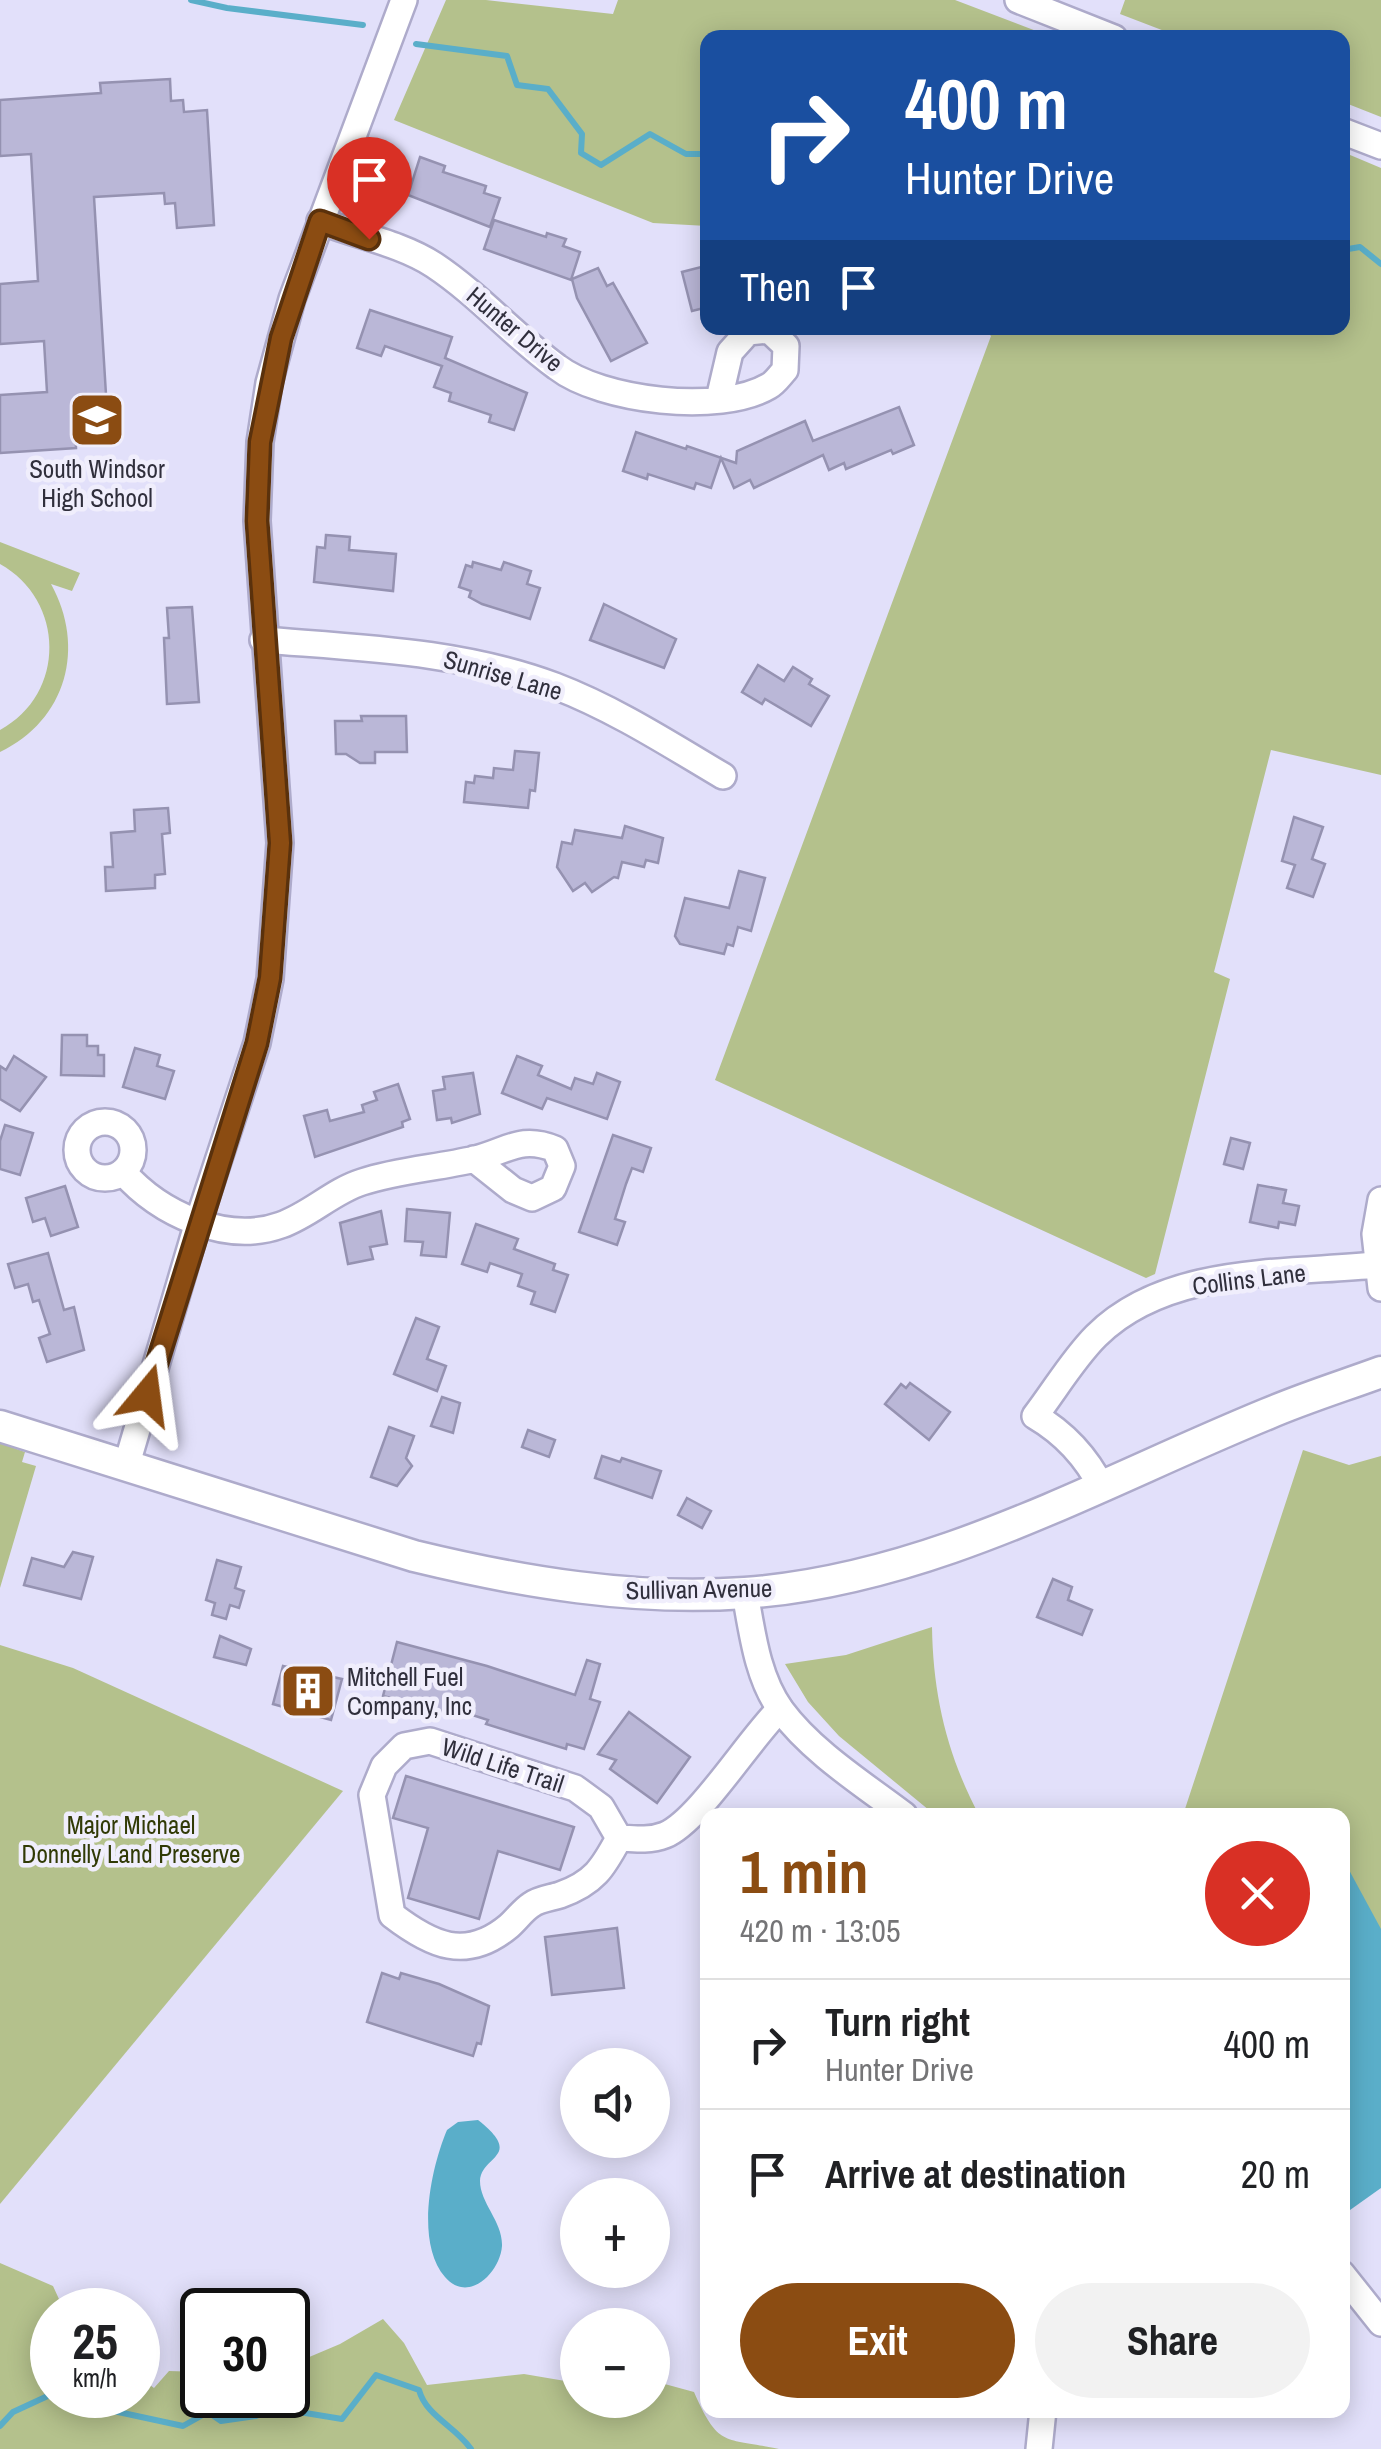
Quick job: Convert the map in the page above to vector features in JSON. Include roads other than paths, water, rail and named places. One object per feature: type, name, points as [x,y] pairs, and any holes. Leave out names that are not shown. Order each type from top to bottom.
[{"type":"main road","name":"Sullivan Avenue","points":[[0,1426],[478,1572],[638,1592],[746,1592],[811,1583],[933,1555],[1102,1488],[1268,1413],[1381,1372]]},
{"type":"street","points":[[126,1467],[198,1222],[257,1043],[278,914],[280,843],[257,521],[260,442],[269,383],[320,221],[404,0]]},
{"type":"street","points":[[1018,0],[1094,30]]},
{"type":"street","points":[[1350,133],[1381,146]]},
{"type":"street","name":"Hunter Drive","points":[[320,221],[429,262],[477,296],[560,370],[614,394],[688,402],[719,400]]},
{"type":"street","name":"Sunrise Lane","points":[[263,640],[478,662],[555,686],[620,716],[723,776]]},
{"type":"street","points":[[123,1172],[156,1202],[198,1222],[255,1230],[281,1225],[358,1183],[426,1165],[474,1159]]},
{"type":"street","points":[[1378,1277],[1381,1200]]},
{"type":"street","name":"Collins Lane","points":[[1102,1488],[1090,1464],[1052,1426],[1035,1416],[1096,1335],[1145,1300],[1182,1286],[1378,1277]]},
{"type":"street","points":[[746,1592],[757,1655],[780,1709],[836,1762],[895,1808]]},
{"type":"street","points":[[619,1838],[643,1840],[666,1835],[688,1819],[756,1732],[780,1709]]},
{"type":"street","name":"Wild Life Trail","points":[[430,1741],[575,1788],[602,1807],[619,1838],[600,1874],[566,1894],[532,1904],[507,1928],[482,1944],[460,1949],[418,1935],[392,1915],[372,1795],[384,1766],[404,1746],[430,1741]]},
{"type":"street","points":[[1350,2284],[1381,2323]]},
{"type":"street","points":[[1038,2449],[1042,2418]]},
{"type":"water","points":[[1350,1872],[1381,1929],[1381,2188],[1350,2210]]},
{"type":"water","points":[[478,2120],[492,2132],[500,2149],[482,2172],[480,2181],[502,2246],[489,2275],[473,2286],[463,2287],[445,2277],[436,2262],[430,2245],[429,2205],[447,2130],[458,2122]]},
{"type":"waterway","points":[[191,0],[363,25]]},
{"type":"waterway","points":[[416,44],[507,56],[517,85],[548,89],[582,134],[581,153],[601,165],[650,134],[686,154],[700,154]]},
{"type":"waterway","points":[[1350,249],[1360,247],[1381,264]]},
{"type":"waterway","points":[[146,2418],[183,2426],[208,2412],[221,2421],[256,2416],[275,2408],[342,2419],[376,2375],[419,2390],[434,2414],[471,2449]]},
{"type":"waterway","points":[[0,2426],[13,2412],[30,2404]]},
{"type":"place","name":"South Windsor High School","points":[[97,420]]},
{"type":"place","name":"Mitchell Fuel Company, Inc","points":[[308,1691]]},
{"type":"park label","name":"Major Michael Donnelly Land Preserve","points":[[131,1840]]}]
